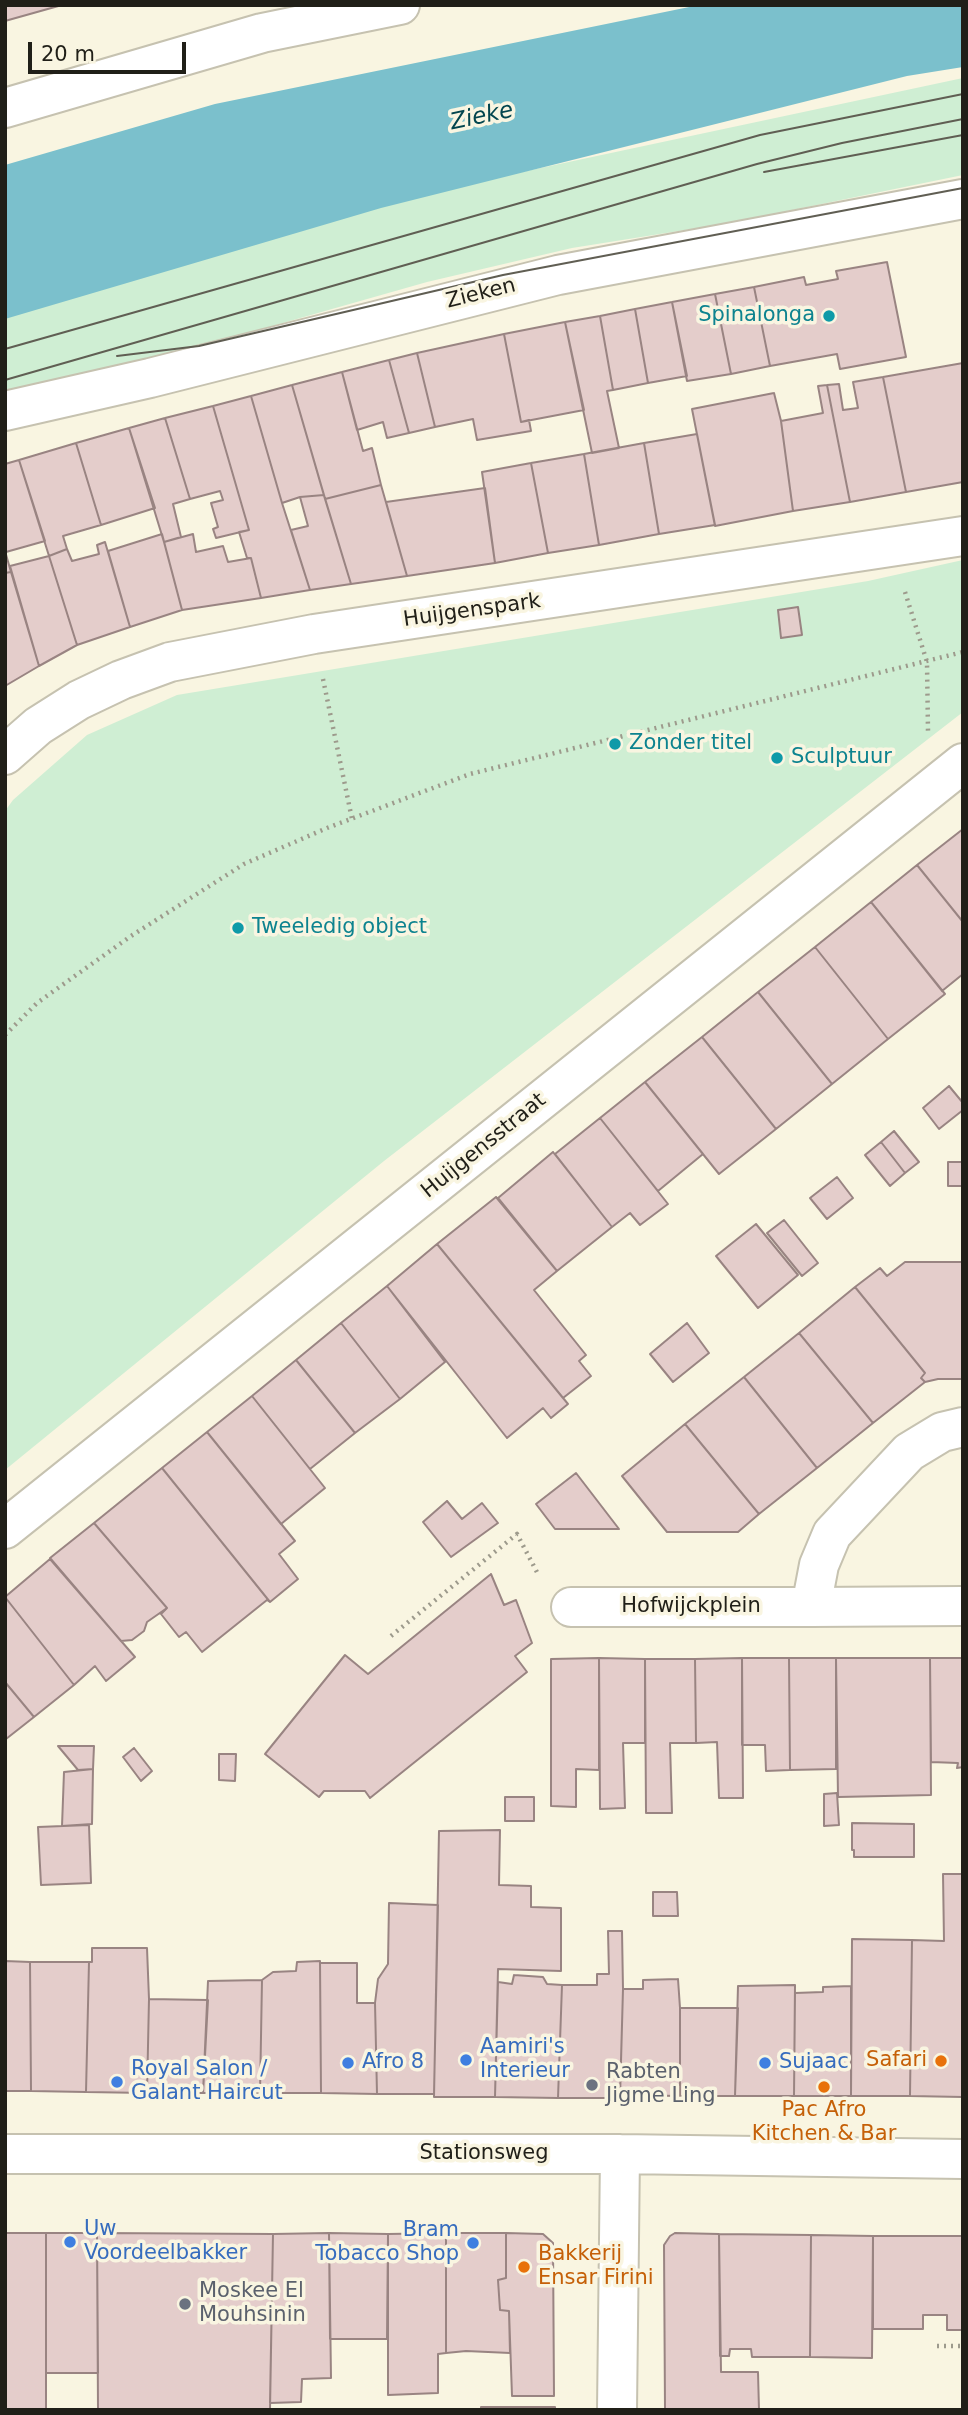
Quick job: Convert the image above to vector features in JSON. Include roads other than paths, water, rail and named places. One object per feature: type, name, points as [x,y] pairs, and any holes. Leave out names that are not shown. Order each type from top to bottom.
[{"type":"street","points":[[5,108],[259,19],[400,5]]},
{"type":"street","name":"Zieken","points":[[5,411],[558,275],[963,199]]},
{"type":"street","name":"Huijgenspark","points":[[5,755],[38,726],[79,700],[121,680],[170,662],[314,634],[963,536]]},
{"type":"street","name":"Huijgensstraat","points":[[5,1529],[950,773]]},
{"type":"street","points":[[811,1607],[818,1565],[832,1534],[909,1452],[942,1432],[963,1427]]},
{"type":"street","name":"Hofwijckplein","points":[[571,1607],[963,1606]]},
{"type":"street","name":"Stationsweg","points":[[5,2154],[620,2154],[963,2159]]},
{"type":"street","points":[[617,2410],[620,2154]]},
{"type":"water","name":"Zieke","points":[[699,5],[963,5],[963,67],[907,76],[381,208],[5,319],[5,165],[215,104]]},
{"type":"tram line","points":[[5,349],[760,135],[963,94]]},
{"type":"tram line","points":[[5,380],[757,164],[842,143],[963,119]]},
{"type":"tram line","points":[[764,172],[963,135]]},
{"type":"tram line","points":[[117,356],[199,346],[503,275],[963,188]]},
{"type":"place","name":"Spinalonga","points":[[829,316]]},
{"type":"place","name":"Zonder titel","points":[[615,744]]},
{"type":"place","name":"Sculptuur","points":[[777,758]]},
{"type":"place","name":"Tweeledig object","points":[[238,928]]},
{"type":"place","name":"Aamiri's Interieur","points":[[466,2060]]},
{"type":"place","name":"Safari","points":[[941,2061]]},
{"type":"place","name":"Afro 8","points":[[348,2063]]},
{"type":"place","name":"Sujaac","points":[[765,2063]]},
{"type":"place","name":"Royal Salon / Galant Haircut","points":[[117,2082]]},
{"type":"place","name":"Rabten Jigme Ling","points":[[592,2085]]},
{"type":"place","name":"Pac Afro Kitchen & Bar","points":[[824,2087]]},
{"type":"place","name":"Uw Voordeelbakker","points":[[70,2242]]},
{"type":"place","name":"Bram Tobacco Shop","points":[[473,2243]]},
{"type":"place","name":"Bakkerij Ensar Firini","points":[[524,2267]]},
{"type":"place","name":"Moskee El Mouhsinin","points":[[185,2304]]}]
